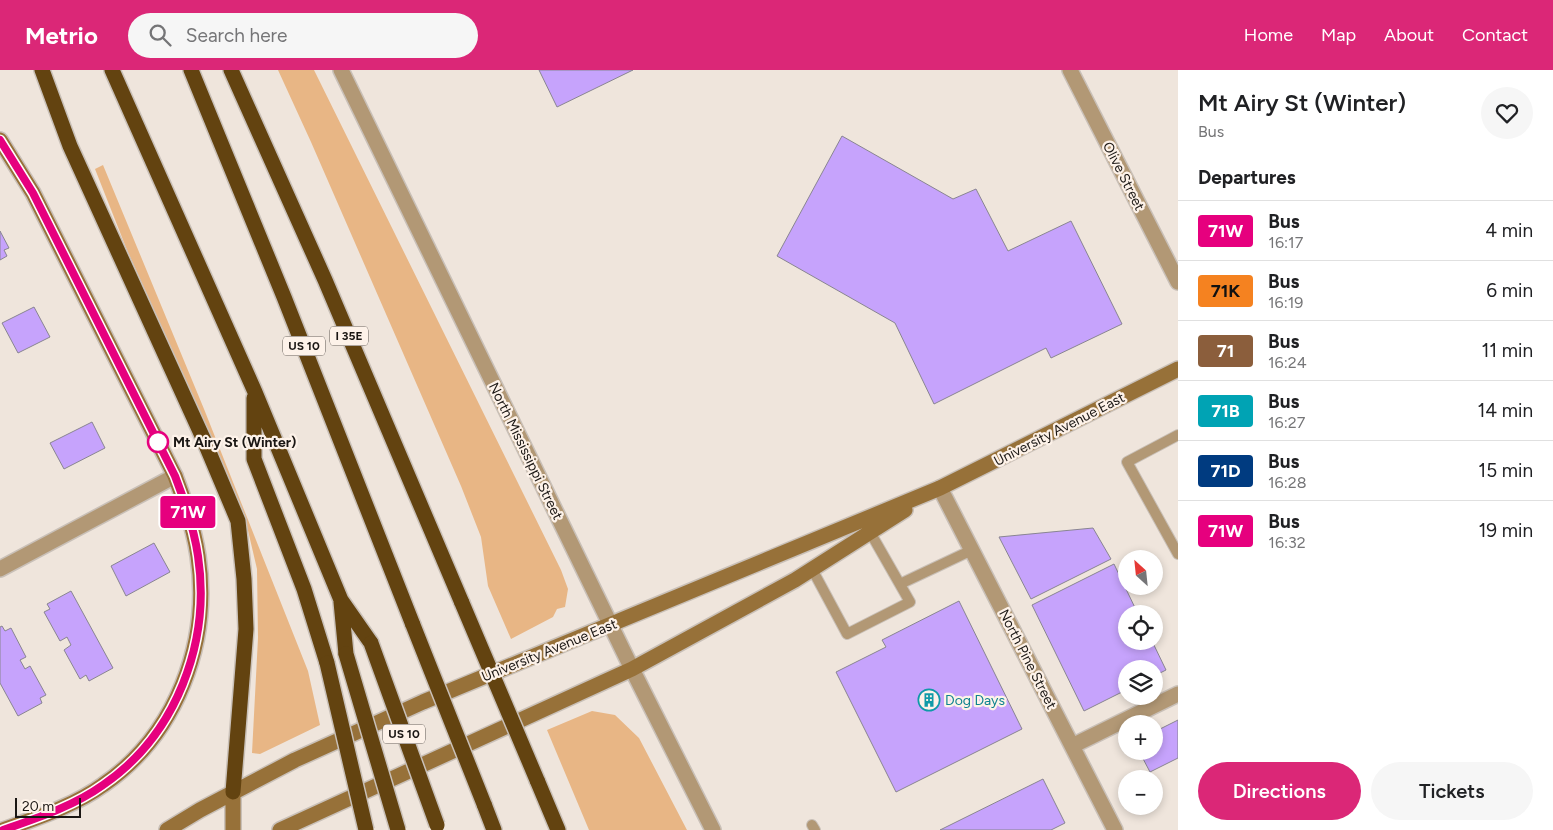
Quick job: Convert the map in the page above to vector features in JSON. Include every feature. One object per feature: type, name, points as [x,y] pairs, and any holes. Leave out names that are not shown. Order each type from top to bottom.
[{"type":"highway","points":[[42,70],[70,146],[238,521],[244,578],[246,629],[234,792]]},
{"type":"highway","points":[[112,70],[254,392],[341,600],[346,654],[398,830]]},
{"type":"highway","name":"US 10","points":[[191,70],[284,297],[494,830]]},
{"type":"highway","name":"I 35E","points":[[231,70],[329,289],[558,830]]},
{"type":"highway","points":[[254,392],[254,459],[304,589],[327,663],[366,830]]},
{"type":"highway","name":"US 10","points":[[341,600],[371,643],[438,828]]},
{"type":"main road","points":[[0,140],[33,193],[175,476],[186,505],[197,549],[200,583],[200,608],[195,648],[190,668],[174,704],[155,736],[129,764],[103,786],[76,801],[3,830]]},
{"type":"main road","name":"University Avenue East","points":[[167,830],[295,760],[423,702],[940,488],[1178,369]]},
{"type":"main road","name":"University Avenue East","points":[[280,830],[632,669],[812,569],[940,488]]},
{"type":"main road","points":[[233,830],[234,792]]},
{"type":"street","name":"North Mississippi Street","points":[[341,70],[632,669],[713,830]]},
{"type":"street","name":"Olive Street","points":[[1070,70],[1178,282]]},
{"type":"street","points":[[0,569],[175,476]]},
{"type":"street","name":"North Pine Street","points":[[940,488],[1115,830]]},
{"type":"street","points":[[1072,746],[1178,694]]},
{"type":"lane","points":[[1178,436],[1127,462],[1178,554]]},
{"type":"lane","points":[[812,569],[847,634],[910,602],[870,532]]},
{"type":"lane","points":[[900,584],[972,550]]},
{"type":"shaded area","points":[[278,70],[314,70],[561,570],[568,589],[565,607],[557,609],[553,617],[511,639],[488,586],[481,537],[461,486]]},
{"type":"shaded area","points":[[103,165],[204,409],[308,671],[320,725],[260,754],[252,753],[258,638],[257,569],[246,522],[221,459],[127,250],[95,169]]},
{"type":"shaded area","points":[[592,711],[615,715],[639,738],[687,830],[589,830],[547,730]]},
{"type":"building","points":[[539,70],[633,70],[557,107]]},
{"type":"building","points":[[842,136],[953,199],[976,189],[1008,251],[1071,221],[1122,324],[1051,358],[1046,348],[934,404],[895,323],[777,256]]},
{"type":"building","points":[[0,231],[9,248],[4,250],[7,256],[0,260]]},
{"type":"building","points":[[34,307],[50,337],[18,353],[2,323]]},
{"type":"building","points":[[92,422],[105,448],[64,469],[50,443]]},
{"type":"building","points":[[1093,528],[1111,559],[1031,599],[999,537]]},
{"type":"building","points":[[154,543],[170,572],[126,596],[111,566]]},
{"type":"building","points":[[1114,564],[1118,572],[1118,595],[1129,595],[1134,605],[1118,605],[1118,650],[1156,650],[1161,660],[1118,660],[1118,694],[1084,711],[1032,605]]},
{"type":"building","points":[[71,591],[113,668],[89,681],[86,675],[80,679],[64,650],[71,645],[67,637],[60,641],[44,612],[50,609],[47,604]]},
{"type":"building","name":"Dog Days","points":[[959,601],[1022,729],[896,792],[836,672],[886,647],[882,640]]},
{"type":"building","points":[[2,626],[5,631],[11,628],[26,657],[20,660],[25,669],[30,666],[46,695],[40,698],[42,703],[18,716],[0,683],[0,627]]},
{"type":"building","points":[[1178,720],[1178,758],[1154,770],[1149,770],[1144,760],[1163,760],[1163,728]]},
{"type":"building","points":[[1043,779],[1065,823],[1051,830],[940,830]]},
{"type":"bus line","name":"71W","points":[[0,140],[33,193],[175,476],[194,534],[200,583],[198,629],[190,668],[174,704],[155,736],[129,764],[103,786],[76,801],[3,830]]},
{"type":"place","name":"Mt Airy St (Winter)","points":[[158,442]]},
{"type":"place","name":"Dog Days","points":[[929,700]]}]
